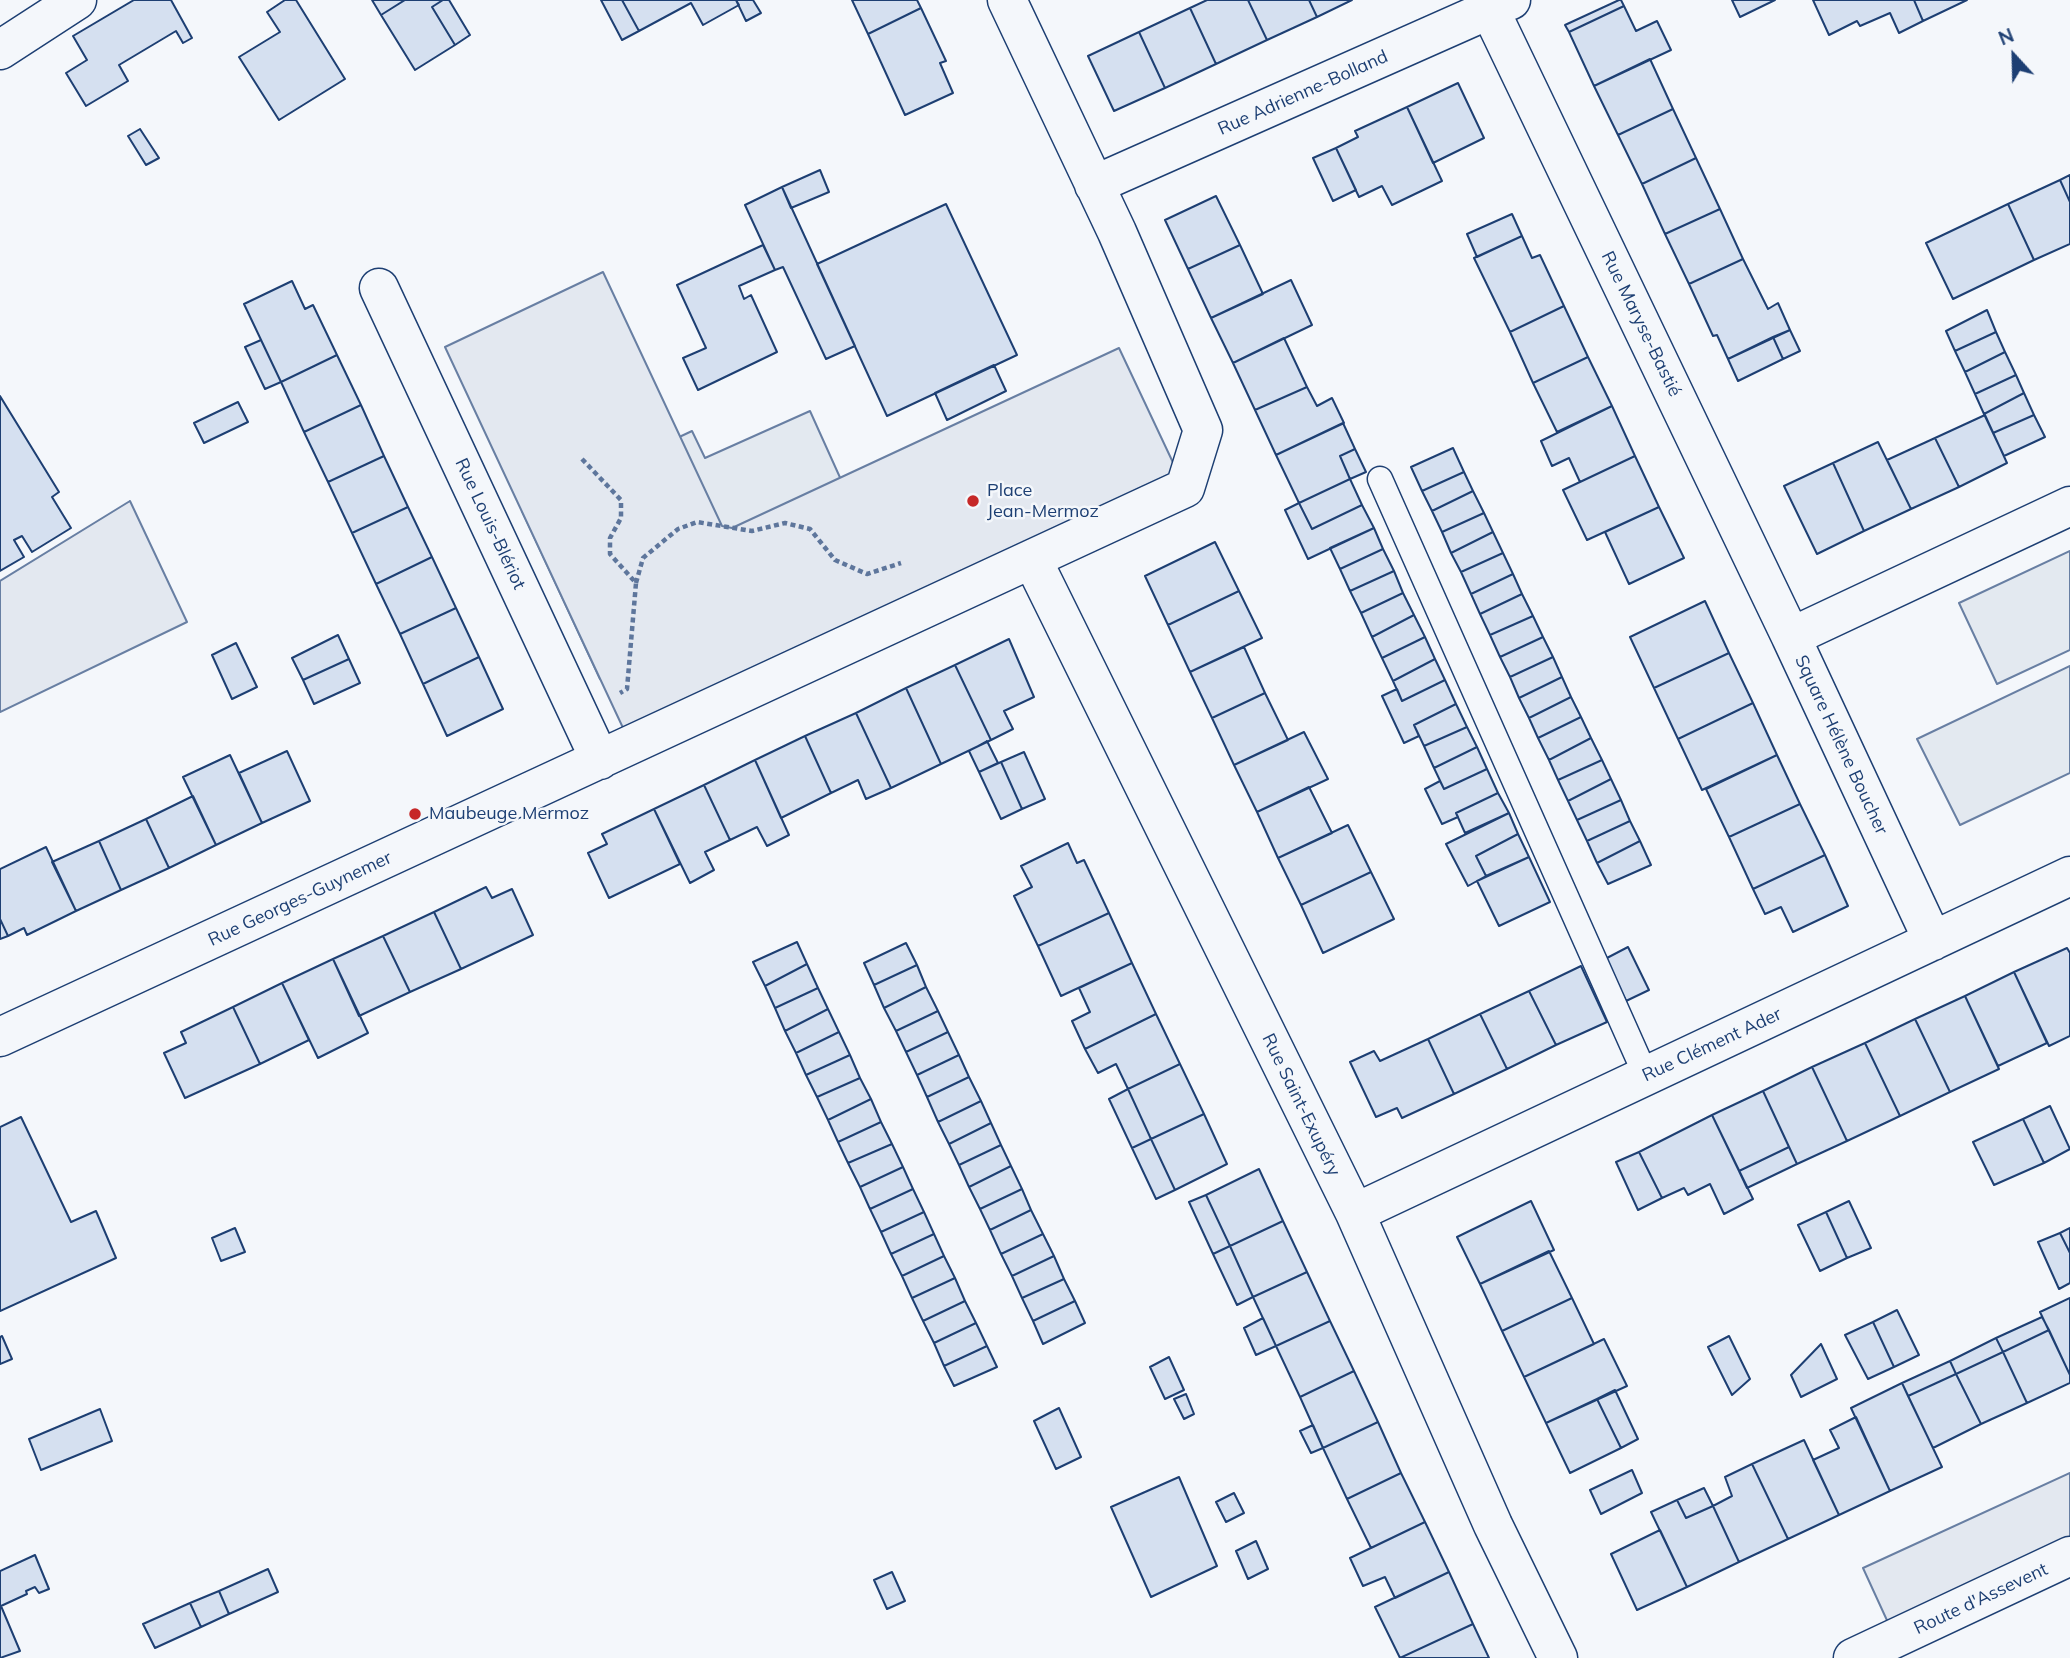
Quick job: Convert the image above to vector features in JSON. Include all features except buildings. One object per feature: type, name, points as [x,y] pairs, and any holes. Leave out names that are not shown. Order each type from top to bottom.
[{"type":"street","points":[[0,50],[77,0]]},
{"type":"street","points":[[600,760],[1185,488],[1203,430],[1094,185],[1007,0]]},
{"type":"street","name":"Rue Adrienne-Bolland","points":[[1094,185],[1500,5]]},
{"type":"street","name":"Rue Maryse-Bastié","points":[[1500,5],[1791,637]]},
{"type":"street","name":"Rue Louis-Blériot","points":[[379,288],[600,760]]},
{"type":"street","name":"Square Hélène Boucher","points":[[1933,941],[1791,637],[2070,506]]},
{"type":"street","name":"Rue Saint-Exupéry","points":[[1032,559],[1354,1213],[1493,1525],[1558,1658]]},
{"type":"street","name":"Rue Georges-Guynemer","points":[[0,1037],[600,760]]},
{"type":"street","name":"Rue Clément Ader","points":[[1354,1213],[2070,876]]},
{"type":"street","name":"Route d'Assevent","points":[[1853,1658],[2070,1556]]},
{"type":"lane","points":[[1380,479],[1646,1076]]},
{"type":"path","points":[[582,459],[621,500],[621,518],[610,538],[610,554],[636,583]]},
{"type":"path","points":[[579,716],[626,689],[636,583],[643,558],[678,529],[697,522],[752,531],[785,523],[810,529],[835,559],[867,574],[907,561]]},
{"type":"shaded area","name":"Place Jean-Mermoz","points":[[603,272],[722,526],[732,528],[1119,348],[1185,488],[631,745],[445,347]]},
{"type":"shaded area","points":[[810,411],[870,544],[600,679],[522,511],[692,431],[705,458]]},
{"type":"shaded area","points":[[130,501],[187,622],[0,712],[0,581]]},
{"type":"shaded area","points":[[2070,551],[2070,650],[1997,684],[1959,603]]},
{"type":"shaded area","points":[[2070,666],[2070,773],[1960,825],[1917,739]]},
{"type":"shaded area","points":[[2070,1473],[2070,1556],[1896,1640],[1863,1568]]},
{"type":"place","name":"Place Jean-Mermoz","points":[[973,501]]},
{"type":"place","name":"Maubeuge Mermoz","points":[[415,814]]}]
